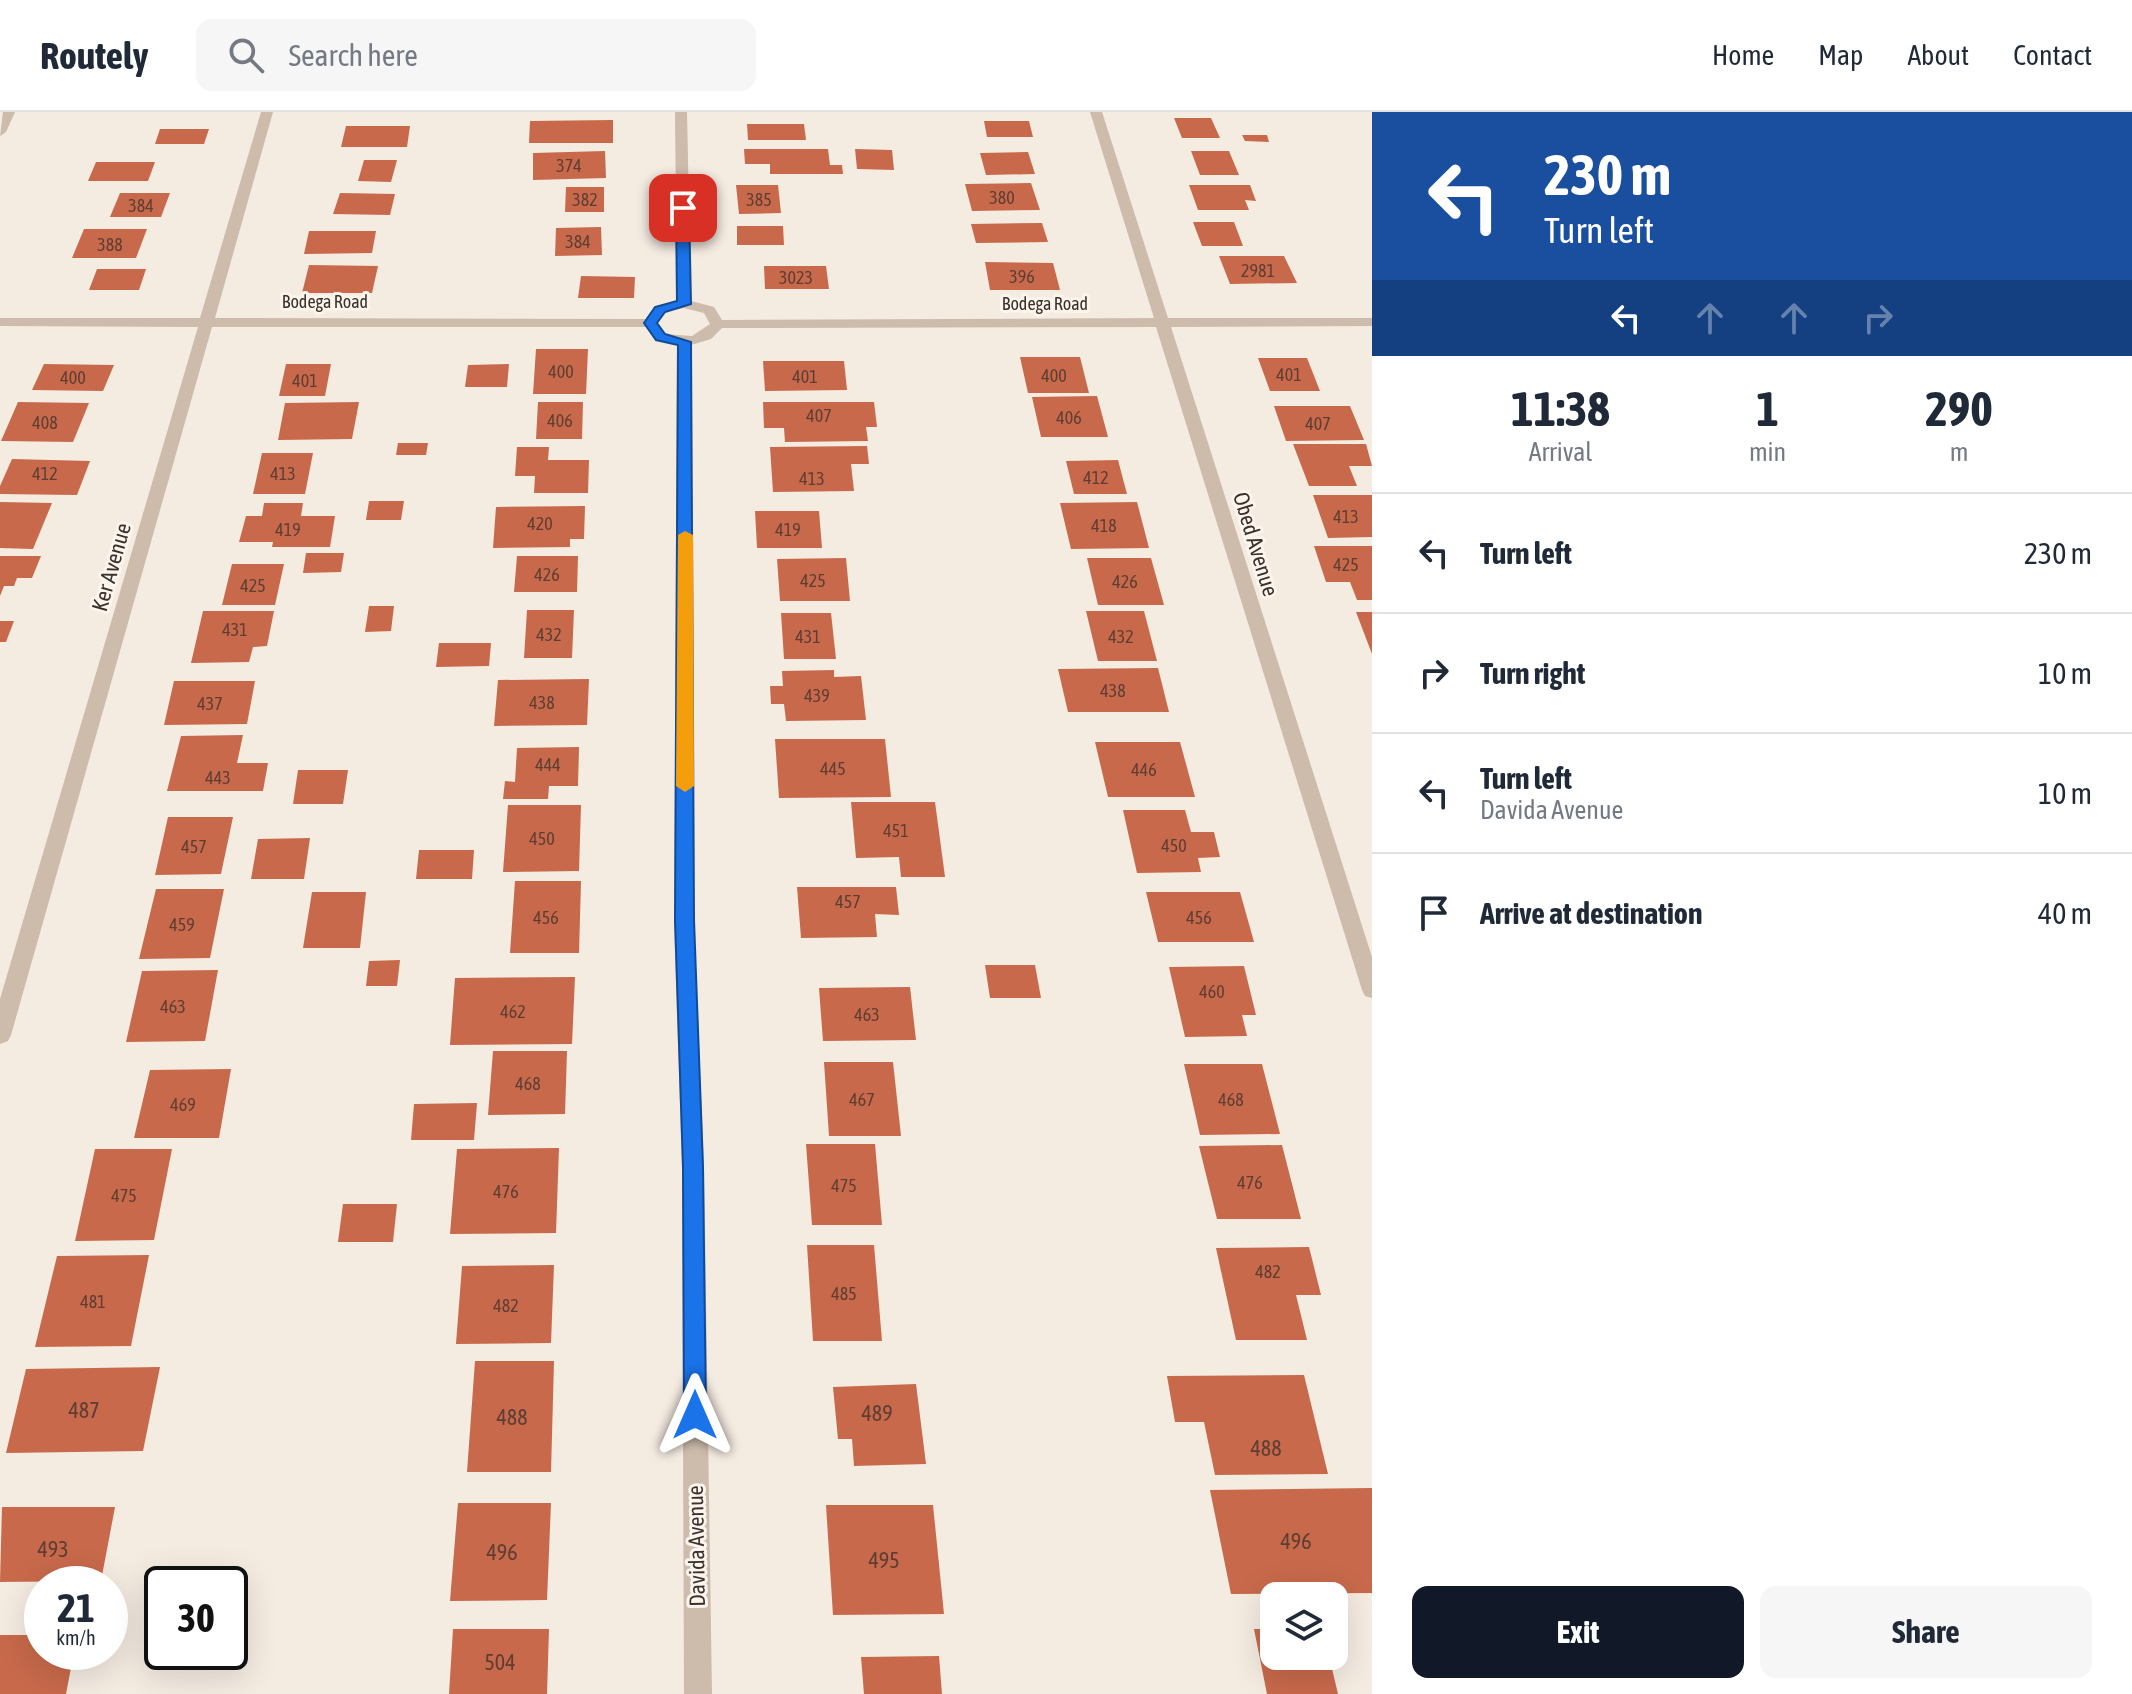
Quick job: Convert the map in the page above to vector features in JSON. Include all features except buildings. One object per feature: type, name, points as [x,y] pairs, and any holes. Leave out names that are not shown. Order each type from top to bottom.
[{"type":"street","points":[[0,132],[9,112]]},
{"type":"street","name":"Ker Avenue","points":[[0,1035],[267,112]]},
{"type":"street","points":[[681,112],[684,304]]},
{"type":"street","name":"Obed Avenue","points":[[1096,112],[1372,990]]},
{"type":"street","points":[[684,304],[709,310],[718,324],[708,337],[684,342],[660,337],[650,323],[660,309],[684,304]]},
{"type":"street","name":"Bodega Road","points":[[0,322],[650,323]]},
{"type":"street","name":"Bodega Road","points":[[718,324],[1372,322]]},
{"type":"street","name":"Davida Avenue","points":[[684,342],[684,920],[693,1167],[698,1694]]},
{"type":"slow traffic","points":[[685,535],[685,786]]},
{"type":"route","points":[[683,208],[684,304],[660,309],[650,323],[660,337],[684,342],[684,920],[693,1167],[695,1415]]}]
